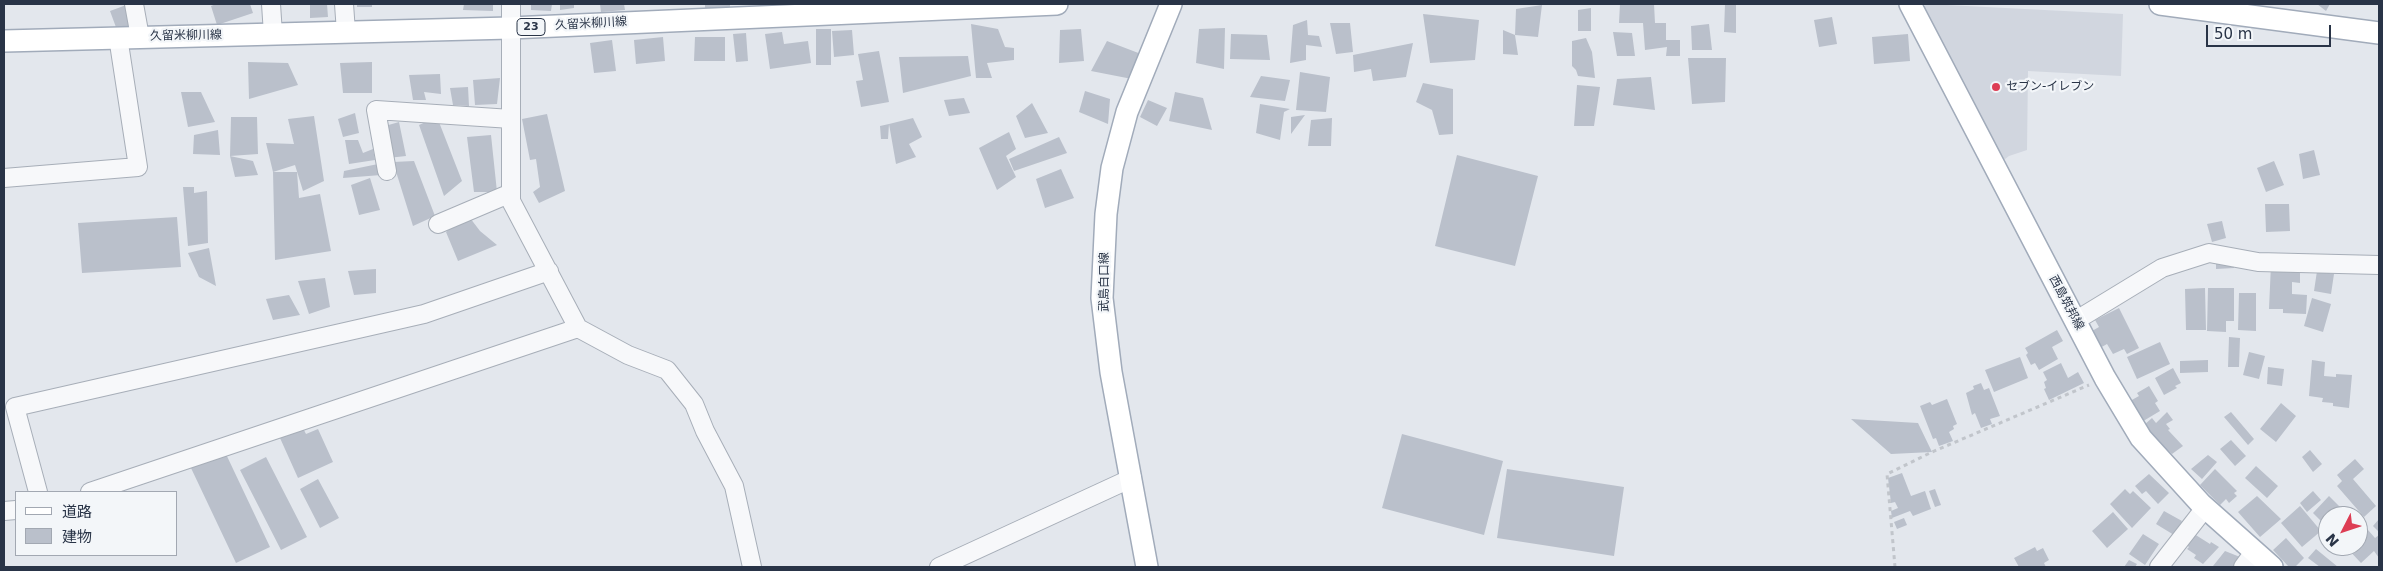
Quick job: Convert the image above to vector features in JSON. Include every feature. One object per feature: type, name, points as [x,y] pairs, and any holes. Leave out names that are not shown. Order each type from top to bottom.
[{"type":"main road","name":"久留米柳川線","points":[[4,41],[510,28],[1058,4]]},
{"type":"main road","name":"武島白口線","points":[[1147,567],[1111,372],[1102,298],[1106,214],[1112,168],[1127,112],[1172,4]]},
{"type":"main road","name":"西島筑邦線","points":[[1910,4],[2105,378],[2141,438],[2249,559],[2272,567]]},
{"type":"main road","points":[[2160,4],[2379,34]]},
{"type":"street","points":[[134,4],[140,37]]},
{"type":"street","points":[[271,4],[273,34]]},
{"type":"street","points":[[344,4],[346,32]]},
{"type":"street","points":[[511,4],[511,201],[578,328],[628,355],[667,370],[694,404],[705,432],[734,486],[752,567]]},
{"type":"street","points":[[4,178],[138,167],[118,37]]},
{"type":"street","points":[[387,171],[376,110],[511,119]]},
{"type":"street","points":[[438,224],[511,193]]},
{"type":"street","points":[[2075,321],[2162,268],[2209,253],[2258,262],[2379,265]]},
{"type":"street","points":[[38,491],[15,407],[424,314],[549,271]]},
{"type":"street","points":[[93,491],[578,328]]},
{"type":"street","points":[[939,567],[1132,478]]},
{"type":"street","points":[[2160,567],[2205,508]]},
{"type":"path","points":[[1895,567],[1886,474],[1932,452],[2021,416],[2105,378]]},
{"type":"shaded area","points":[[1927,4],[2123,14],[2121,76],[2028,71],[2027,150],[2009,156],[2000,163],[1920,10]]},
{"type":"building","points":[[129,4],[136,23],[117,30],[110,11]]},
{"type":"building","points":[[216,4],[250,4],[253,13],[217,25],[211,6]]},
{"type":"building","points":[[310,4],[327,4],[328,17],[310,18]]},
{"type":"building","points":[[357,4],[372,4],[372,7],[357,7]]},
{"type":"building","points":[[464,4],[493,4],[493,11],[463,10]]},
{"type":"building","points":[[531,4],[552,4],[551,11],[531,10]]},
{"type":"building","points":[[560,4],[574,4],[574,8],[560,10]]},
{"type":"building","points":[[600,4],[624,4],[625,10],[601,12]]},
{"type":"building","points":[[705,4],[730,4],[730,9],[705,9]]},
{"type":"building","points":[[1620,4],[1654,4],[1655,23],[1666,23],[1666,40],[1680,40],[1680,56],[1666,56],[1667,47],[1645,50],[1643,23],[1619,23]]},
{"type":"building","points":[[1725,4],[1736,4],[1736,33],[1724,32]]},
{"type":"building","points":[[2317,4],[2330,4],[2326,11]]},
{"type":"building","points":[[1542,5],[1538,37],[1515,35],[1516,9]]},
{"type":"building","points":[[1591,8],[1591,31],[1578,31],[1578,10]]},
{"type":"building","points":[[1423,14],[1479,20],[1475,60],[1430,63]]},
{"type":"building","points":[[1832,17],[1837,44],[1819,47],[1814,20]]},
{"type":"building","points":[[1307,20],[1308,35],[1319,36],[1322,47],[1306,45],[1306,60],[1290,63],[1293,25]]},
{"type":"building","points":[[1330,23],[1350,23],[1353,52],[1336,54]]},
{"type":"building","points":[[971,24],[998,29],[1005,47],[1014,48],[1014,60],[987,63],[992,78],[976,78]]},
{"type":"building","points":[[1709,24],[1712,50],[1692,50],[1691,26]]},
{"type":"building","points":[[1225,28],[1224,69],[1196,63],[1199,29]]},
{"type":"building","points":[[816,29],[831,29],[831,65],[816,65]]},
{"type":"building","points":[[1081,29],[1084,61],[1059,63],[1060,30]]},
{"type":"building","points":[[852,30],[854,55],[834,57],[832,31]]},
{"type":"building","points":[[1503,30],[1515,35],[1518,55],[1503,54]]},
{"type":"building","points":[[782,32],[784,44],[808,41],[811,63],[770,69],[765,34]]},
{"type":"building","points":[[1613,32],[1632,33],[1635,56],[1617,56]]},
{"type":"building","points":[[746,33],[748,61],[736,62],[733,34]]},
{"type":"building","points":[[1231,34],[1267,35],[1270,60],[1230,59]]},
{"type":"building","points":[[1908,34],[1910,61],[1874,64],[1872,37]]},
{"type":"building","points":[[663,37],[665,61],[636,64],[634,40]]},
{"type":"building","points":[[695,37],[725,37],[725,61],[694,61]]},
{"type":"building","points":[[1586,38],[1592,52],[1595,78],[1578,76],[1572,66],[1572,41]]},
{"type":"building","points":[[612,40],[616,71],[594,73],[590,43]]},
{"type":"building","points":[[1107,41],[1141,54],[1132,79],[1091,71]]},
{"type":"building","points":[[1413,43],[1406,77],[1373,81],[1371,69],[1354,72],[1353,55]]},
{"type":"building","points":[[879,51],[889,102],[861,107],[856,81],[863,80],[858,54]]},
{"type":"building","points":[[968,56],[971,76],[903,93],[899,57]]},
{"type":"building","points":[[1688,58],[1726,58],[1725,102],[1692,104]]},
{"type":"building","points":[[248,62],[288,63],[298,85],[249,99]]},
{"type":"building","points":[[372,62],[372,93],[343,93],[340,63]]},
{"type":"building","points":[[1300,72],[1330,77],[1326,112],[1296,110]]},
{"type":"building","points":[[440,74],[441,94],[424,92],[426,100],[413,100],[409,75]]},
{"type":"building","points":[[1261,76],[1290,80],[1285,101],[1250,97]]},
{"type":"building","points":[[1651,77],[1655,110],[1613,105],[1617,79]]},
{"type":"building","points":[[500,78],[497,104],[475,105],[473,80]]},
{"type":"building","points":[[1423,83],[1453,89],[1453,134],[1439,135],[1432,110],[1416,102]]},
{"type":"building","points":[[1577,85],[1600,87],[1594,126],[1574,126]]},
{"type":"building","points":[[468,87],[469,106],[453,105],[450,88]]},
{"type":"building","points":[[1085,91],[1110,99],[1108,124],[1079,112]]},
{"type":"building","points":[[181,92],[201,92],[215,122],[188,127]]},
{"type":"building","points":[[1175,92],[1203,98],[1212,130],[1169,121]]},
{"type":"building","points":[[964,98],[970,113],[949,116],[944,100]]},
{"type":"building","points":[[1148,100],[1167,108],[1157,126],[1140,117]]},
{"type":"building","points":[[1032,103],[1048,133],[1025,138],[1016,116]]},
{"type":"building","points":[[1260,104],[1290,109],[1284,112],[1280,140],[1256,133]]},
{"type":"building","points":[[355,113],[359,133],[343,137],[338,119]]},
{"type":"building","points":[[547,114],[565,191],[539,203],[533,192],[540,187],[536,159],[530,160],[522,119]]},
{"type":"building","points":[[1305,115],[1291,134],[1291,117]]},
{"type":"building","points":[[314,116],[324,181],[303,191],[295,165],[273,172],[266,143],[294,144],[288,119]]},
{"type":"building","points":[[231,117],[257,117],[258,154],[230,156]]},
{"type":"building","points":[[437,117],[462,181],[444,196],[419,125]]},
{"type":"building","points":[[913,118],[922,137],[909,144],[916,157],[896,164],[889,124]]},
{"type":"building","points":[[1332,118],[1331,146],[1308,146],[1311,120]]},
{"type":"building","points":[[399,122],[406,156],[388,158],[385,126]]},
{"type":"building","points":[[889,124],[888,139],[881,139],[880,126]]},
{"type":"building","points":[[218,130],[220,155],[193,154],[194,135]]},
{"type":"building","points":[[1009,132],[1016,149],[1006,156],[1016,177],[997,190],[979,148]]},
{"type":"building","points":[[491,135],[497,192],[474,192],[467,137]]},
{"type":"building","points":[[1059,137],[1067,153],[1014,171],[1009,159]]},
{"type":"building","points":[[345,140],[358,140],[363,153],[373,149],[375,160],[349,164]]},
{"type":"building","points":[[2314,150],[2320,175],[2303,179],[2299,154]]},
{"type":"building","points":[[1457,155],[1538,176],[1515,266],[1435,246]]},
{"type":"building","points":[[230,156],[253,161],[258,175],[235,177]]},
{"type":"building","points":[[414,161],[435,216],[413,226],[393,162]]},
{"type":"building","points":[[2274,161],[2284,185],[2266,192],[2257,168]]},
{"type":"building","points":[[378,164],[381,175],[343,178],[344,171]]},
{"type":"building","points":[[1061,169],[1074,198],[1045,208],[1036,179]]},
{"type":"building","points":[[273,172],[297,172],[299,198],[320,194],[331,251],[275,260]]},
{"type":"building","points":[[370,178],[380,210],[359,215],[351,185]]},
{"type":"building","points":[[183,187],[194,187],[194,193],[207,191],[208,243],[188,246]]},
{"type":"building","points":[[2265,204],[2289,204],[2290,231],[2266,232]]},
{"type":"building","points":[[467,214],[480,231],[497,245],[458,261],[446,232]]},
{"type":"building","points":[[177,217],[181,267],[82,273],[78,223]]},
{"type":"building","points":[[2222,221],[2226,238],[2212,242],[2207,224]]},
{"type":"building","points":[[209,248],[216,286],[199,277],[188,253]]},
{"type":"building","points":[[2216,256],[2234,256],[2234,268],[2216,269]]},
{"type":"building","points":[[2271,264],[2300,271],[2300,283],[2292,282],[2292,294],[2307,295],[2306,314],[2283,313],[2283,309],[2269,309]]},
{"type":"building","points":[[376,269],[376,293],[354,295],[348,271]]},
{"type":"building","points":[[2317,271],[2334,274],[2331,294],[2314,291]]},
{"type":"building","points":[[325,278],[330,307],[309,314],[298,281]]},
{"type":"building","points":[[2205,288],[2206,330],[2186,330],[2185,289]]},
{"type":"building","points":[[2208,288],[2234,288],[2234,321],[2226,321],[2226,332],[2207,331]]},
{"type":"building","points":[[2239,293],[2256,293],[2256,331],[2238,330]]},
{"type":"building","points":[[289,295],[300,315],[273,320],[266,299]]},
{"type":"building","points":[[2312,298],[2331,304],[2323,332],[2304,326]]},
{"type":"building","points":[[2119,308],[2139,348],[2127,354],[2124,349],[2113,354],[2107,344],[2100,348],[2092,331],[2099,327],[2095,320]]},
{"type":"building","points":[[2057,330],[2063,341],[2052,347],[2058,359],[2039,370],[2035,363],[2031,365],[2025,348]]},
{"type":"building","points":[[2229,337],[2240,338],[2239,367],[2228,367]]},
{"type":"building","points":[[2160,342],[2170,364],[2137,379],[2127,357]]},
{"type":"building","points":[[2249,352],[2265,356],[2259,379],[2243,375]]},
{"type":"building","points":[[2020,357],[2028,378],[1994,392],[1985,370]]},
{"type":"building","points":[[2208,360],[2208,372],[2180,373],[2180,361]]},
{"type":"building","points":[[2312,360],[2325,362],[2324,376],[2336,377],[2336,374],[2352,375],[2349,408],[2333,406],[2333,403],[2322,402],[2323,398],[2309,396]]},
{"type":"building","points":[[2061,363],[2068,378],[2078,372],[2084,383],[2049,400],[2044,389],[2046,388],[2044,382],[2047,380],[2043,372]]},
{"type":"building","points":[[2268,367],[2284,369],[2282,386],[2267,384]]},
{"type":"building","points":[[2173,368],[2181,383],[2175,386],[2177,388],[2164,395],[2155,378]]},
{"type":"building","points":[[1981,383],[1984,390],[1989,388],[2000,416],[1990,419],[1992,424],[1981,428],[1975,413],[1972,415],[1966,393],[1974,389],[1973,386]]},
{"type":"building","points":[[2149,386],[2158,401],[2155,403],[2160,411],[2140,423],[2130,401],[2139,396],[2137,393]]},
{"type":"building","points":[[1947,399],[1957,424],[1949,432],[1953,441],[1939,446],[1936,438],[1933,439],[1920,406],[1930,402],[1932,405]]},
{"type":"building","points":[[2281,403],[2296,416],[2276,442],[2260,429]]},
{"type":"building","points":[[2167,412],[2173,420],[2166,424],[2170,429],[2168,430],[2183,446],[2172,454],[2165,448],[2160,452],[2144,425],[2152,418],[2156,423]]},
{"type":"building","points":[[2231,412],[2254,439],[2248,445],[2224,417]]},
{"type":"building","points":[[1851,419],[1918,423],[1932,452],[1891,454]]},
{"type":"building","points":[[303,428],[306,434],[318,429],[333,462],[298,478],[280,438]]},
{"type":"building","points":[[1402,434],[1503,461],[1484,535],[1382,508]]},
{"type":"building","points":[[2231,440],[2246,456],[2235,466],[2220,449]]},
{"type":"building","points":[[2310,450],[2322,464],[2313,472],[2302,457]]},
{"type":"building","points":[[225,452],[270,547],[236,563],[191,468]]},
{"type":"building","points":[[2208,455],[2217,462],[2202,479],[2191,469]]},
{"type":"building","points":[[266,457],[307,537],[281,550],[240,470]]},
{"type":"building","points":[[2355,459],[2364,469],[2353,479],[2376,506],[2368,513],[2368,506],[2354,506],[2337,486],[2342,481],[2337,475]]},
{"type":"building","points":[[2256,466],[2278,486],[2267,498],[2245,478]]},
{"type":"building","points":[[1507,469],[1624,487],[1614,556],[1497,538]]},
{"type":"building","points":[[2215,469],[2237,491],[2234,493],[2237,496],[2229,503],[2226,499],[2220,505],[2200,485]]},
{"type":"building","points":[[1902,473],[1911,496],[1925,491],[1931,509],[1913,516],[1910,511],[1892,518],[1891,511],[1898,508],[1895,502],[1891,503],[1888,478]]},
{"type":"building","points":[[2149,474],[2169,493],[2158,504],[2146,491],[2142,494],[2135,486]]},
{"type":"building","points":[[318,479],[339,518],[320,528],[300,489]]},
{"type":"building","points":[[1935,489],[1941,505],[1935,507],[1929,491]]},
{"type":"building","points":[[2125,489],[2130,494],[2133,491],[2151,508],[2132,528],[2110,504]]},
{"type":"building","points":[[2313,491],[2321,500],[2307,512],[2300,503]]},
{"type":"building","points":[[2257,496],[2281,519],[2260,537],[2238,512]]},
{"type":"building","points":[[2329,496],[2339,506],[2320,506]]},
{"type":"building","points":[[2300,506],[2318,527],[2318,534],[2302,547],[2281,523]]},
{"type":"building","points":[[2318,508],[2318,518],[2313,513]]},
{"type":"building","points":[[2164,511],[2182,521],[2174,535],[2156,524]]},
{"type":"building","points":[[2113,512],[2128,529],[2107,548],[2092,531]]},
{"type":"building","points":[[1904,518],[1907,525],[1897,529],[1894,522]]},
{"type":"building","points":[[2379,519],[2379,532],[2373,526]]},
{"type":"building","points":[[2368,530],[2375,538],[2379,535],[2379,558],[2374,551],[2361,563],[2354,556],[2368,556]]},
{"type":"building","points":[[2191,532],[2210,544],[2211,542],[2219,547],[2203,564],[2194,558],[2196,555],[2187,549],[2189,547],[2184,543]]},
{"type":"building","points":[[2143,534],[2159,544],[2145,565],[2129,554]]},
{"type":"building","points":[[2286,538],[2304,558],[2295,567],[2289,567],[2273,550]]},
{"type":"building","points":[[2035,547],[2037,551],[2043,548],[2049,560],[2044,563],[2046,567],[2019,567],[2014,558]]},
{"type":"building","points":[[2316,549],[2318,556],[2325,556],[2338,567],[2320,567],[2308,558]]},
{"type":"building","points":[[2225,551],[2240,557],[2234,567],[2213,566]]},
{"type":"building","points":[[2129,560],[2137,564],[2135,567],[2124,567]]},
{"type":"place","name":"セブン-イレブン","points":[[1996,87]]}]
